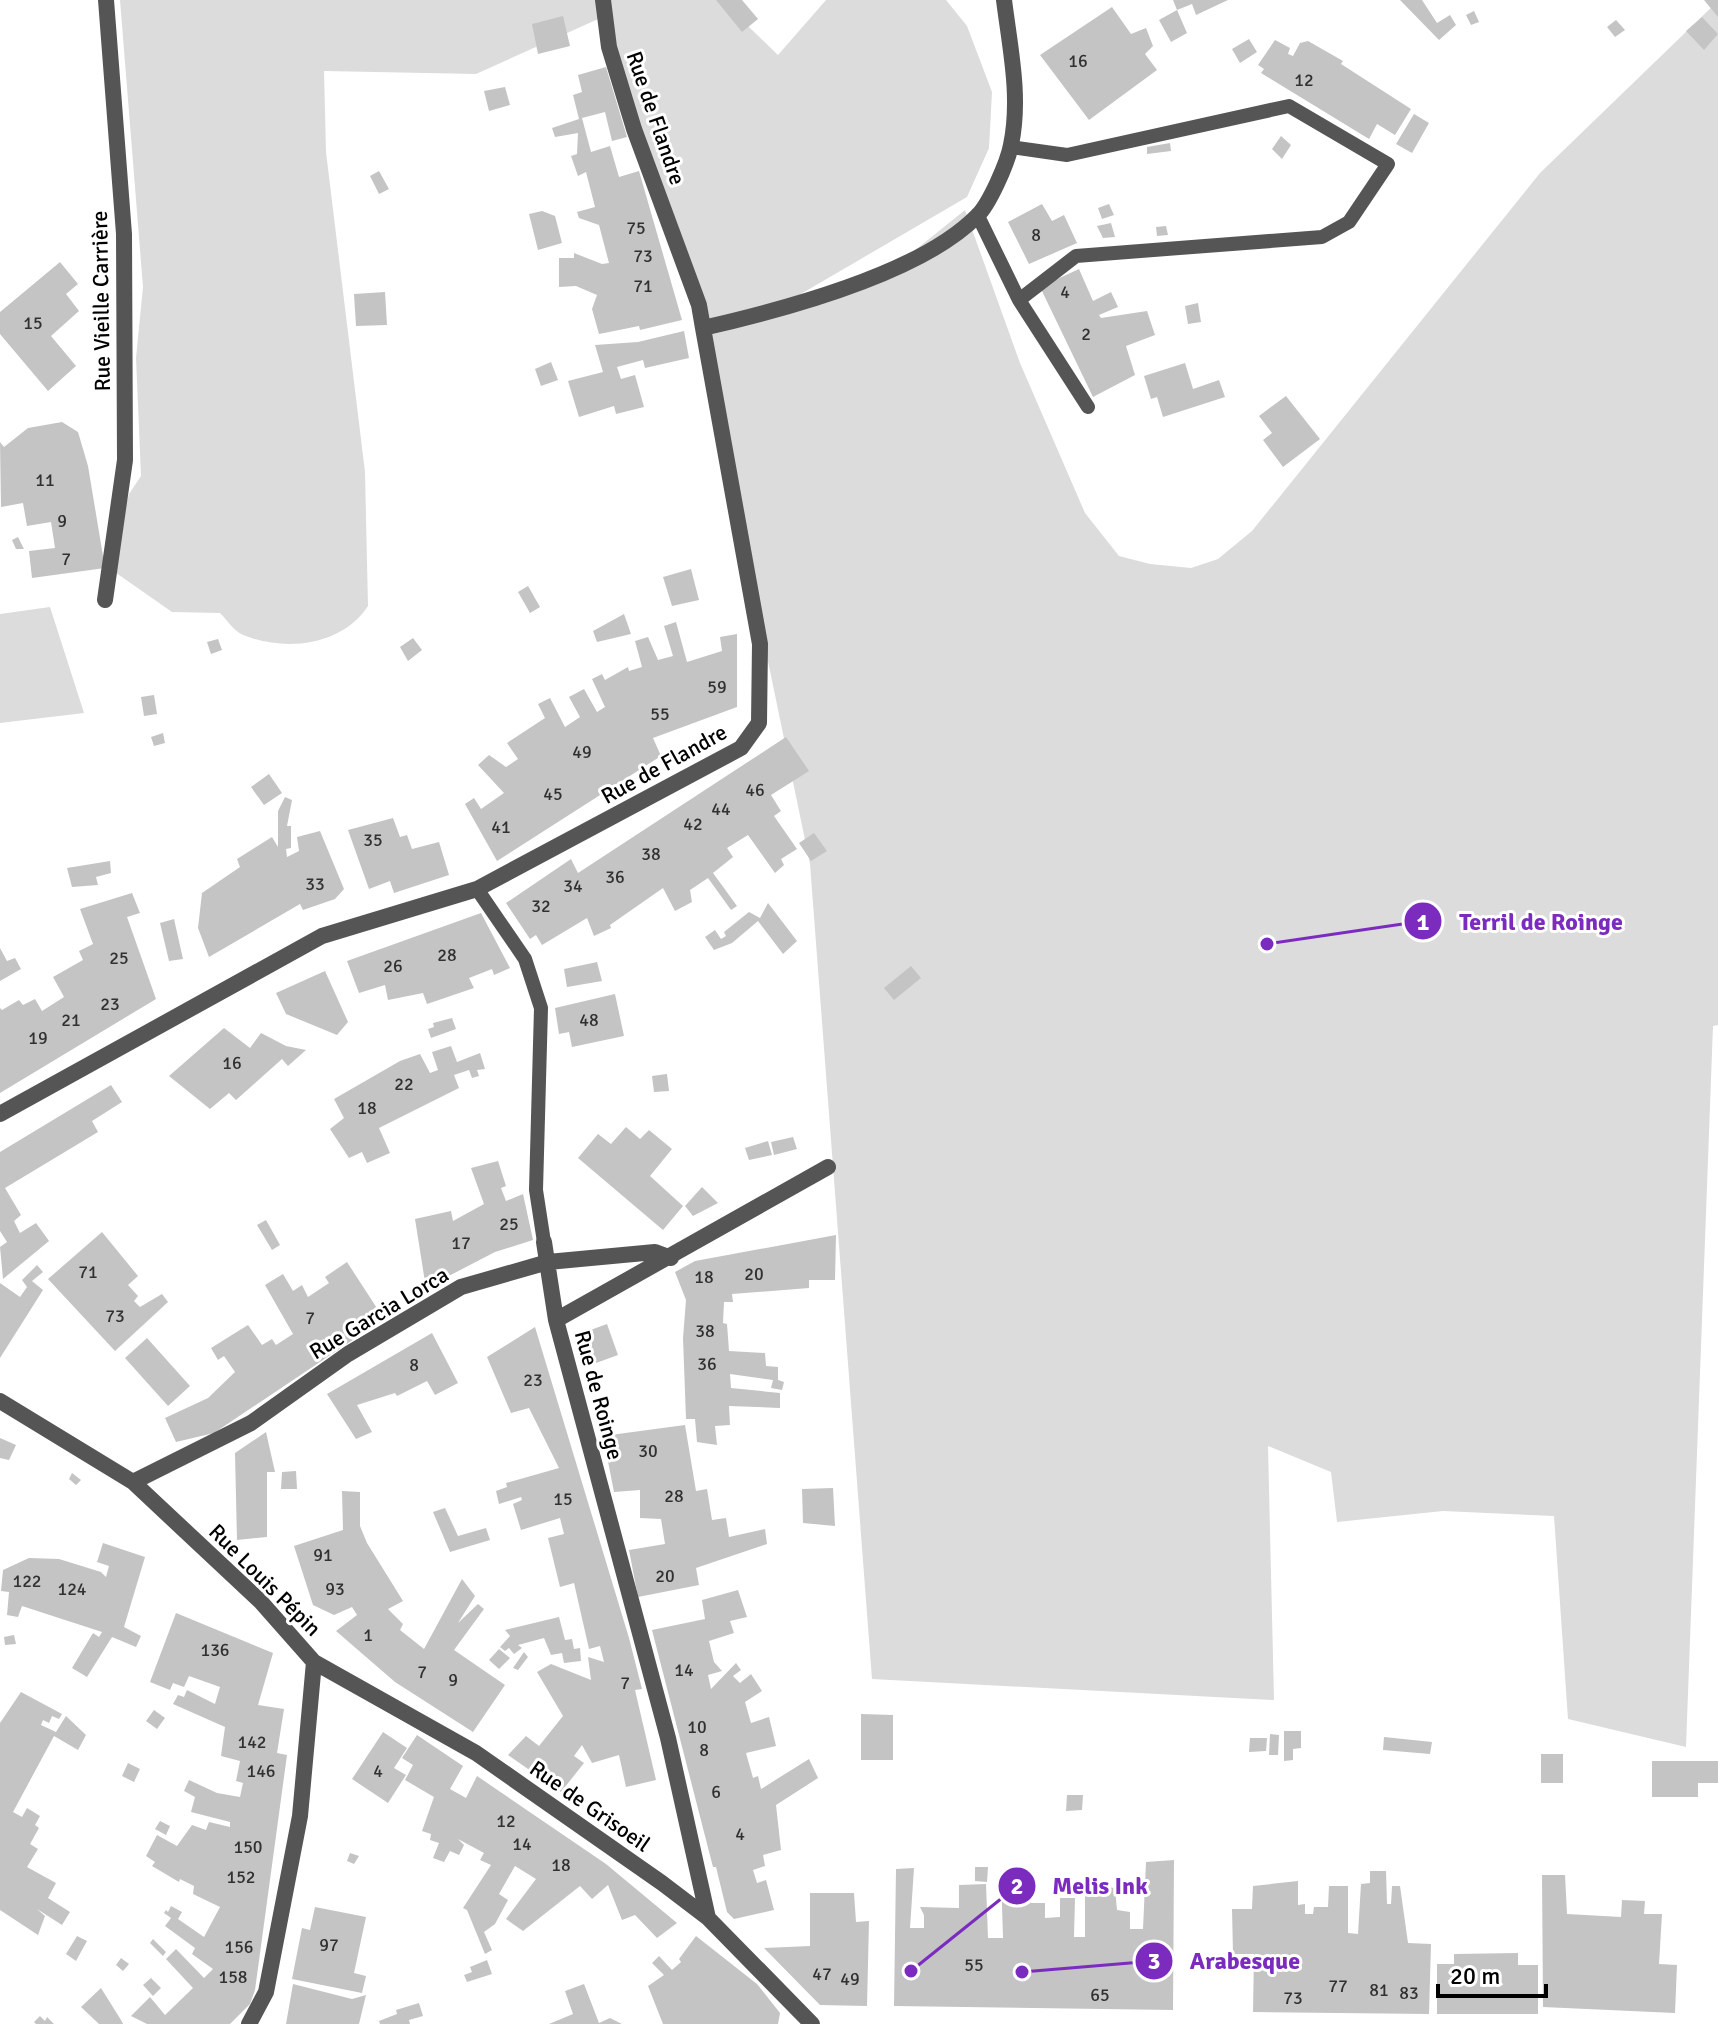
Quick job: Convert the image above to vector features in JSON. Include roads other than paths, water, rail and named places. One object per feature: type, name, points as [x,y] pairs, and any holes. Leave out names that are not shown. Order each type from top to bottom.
[{"type":"street","name":"Rue Vieille Carrière","points":[[105,600],[125,460],[124,234],[106,0]]},
{"type":"street","name":"Rue de Flandre","points":[[0,1114],[322,936],[477,889],[741,748],[759,723],[760,644],[703,328],[694,291],[613,62],[603,0]]},
{"type":"street","points":[[703,328],[799,305],[893,268],[919,257],[978,216],[1011,147],[1016,98],[1004,0]]},
{"type":"street","points":[[556,1320],[828,1167]]},
{"type":"street","name":"Rue de Roinge","points":[[544,1242],[556,1320],[668,1738],[708,1918]]},
{"type":"street","name":"Rue Garcia Lorca","points":[[133,1482],[251,1423],[348,1354],[461,1287],[548,1262],[655,1252],[671,1258]]},
{"type":"street","name":"Rue Louis Pépin","points":[[0,1401],[133,1482],[261,1602],[314,1662],[300,1816],[266,1992],[249,2024]]},
{"type":"street","name":"Rue de Grisoeil","points":[[314,1662],[476,1753],[708,1918],[812,2024]]},
{"type":"lane","points":[[1011,147],[1067,155],[1289,106],[1388,164],[1349,222],[1322,237],[1076,256],[1019,300]]},
{"type":"lane","points":[[978,216],[1019,300],[1088,407]]},
{"type":"lane","name":"Rue de Roinge","points":[[477,889],[525,959],[541,1008],[536,1190],[544,1242]]},
{"type":"place","name":"Terril de Roinge","points":[[1267,944]]},
{"type":"place","name":"Melis Ink","points":[[911,1971]]},
{"type":"place","name":"Arabesque","points":[[1022,1972]]}]
